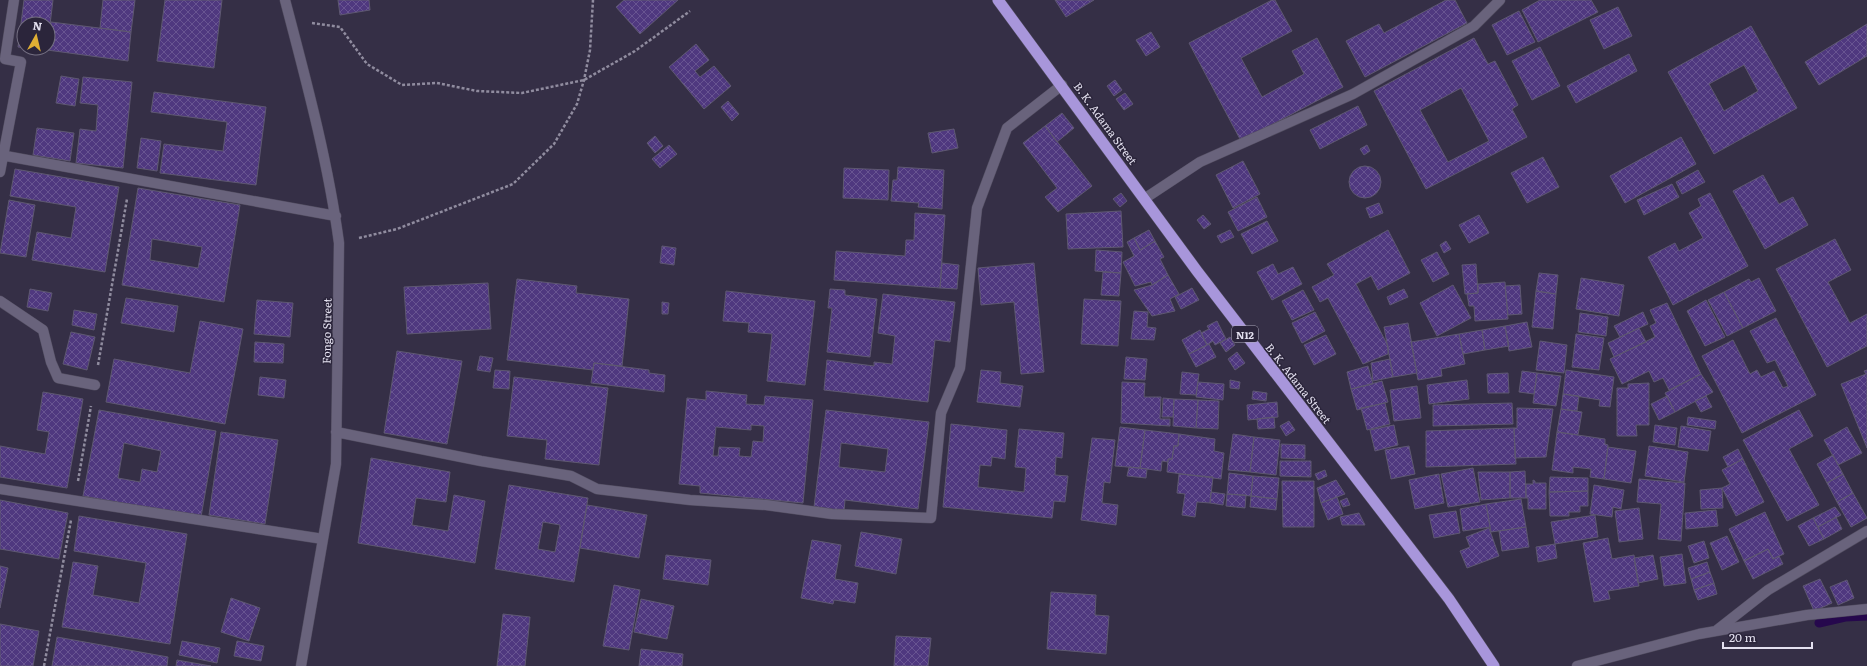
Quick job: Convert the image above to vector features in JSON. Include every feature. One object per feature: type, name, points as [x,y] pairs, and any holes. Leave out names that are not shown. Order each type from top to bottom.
[{"type":"highway","name":"B. K. Adama Street","points":[[998,0],[1062,85],[1197,271],[1449,599],[1494,666]]},
{"type":"street","points":[[0,172],[2,155],[21,62],[5,58],[14,0]]},
{"type":"street","name":"Fongo Street","points":[[285,0],[313,107],[336,216],[339,243],[336,464],[301,666]]},
{"type":"street","points":[[1144,199],[1200,162],[1352,94],[1474,26],[1500,0]]},
{"type":"street","points":[[336,432],[481,461],[571,476],[598,489],[690,500],[766,505],[832,514],[931,518],[941,413],[960,368],[977,208],[1007,128],[1062,85]]},
{"type":"street","points":[[2,155],[336,216]]},
{"type":"street","points":[[0,301],[43,330],[51,362],[58,378],[95,385]]},
{"type":"street","points":[[0,489],[323,539]]},
{"type":"street","points":[[1715,632],[1768,590],[1867,531]]},
{"type":"street","points":[[1577,666],[1699,634],[1807,615],[1867,609]]},
{"type":"path","points":[[339,243],[397,229],[513,184],[554,144],[577,104],[590,50],[593,0]]},
{"type":"path","points":[[290,19],[340,27],[367,64],[402,85],[437,83],[477,91],[522,93],[584,80],[635,51],[690,11]]},
{"type":"path","points":[[44,666],[131,178]]},
{"type":"building","points":[[24,0],[53,0],[51,16],[22,16]]},
{"type":"building","points":[[103,0],[135,0],[131,32],[100,28]]},
{"type":"building","points":[[165,0],[222,0],[214,68],[157,61]]},
{"type":"building","points":[[338,0],[369,0],[370,10],[340,15]]},
{"type":"building","points":[[624,0],[678,0],[640,34],[616,7]]},
{"type":"building","points":[[1055,0],[1094,0],[1066,17]]},
{"type":"building","points":[[1272,0],[1275,0],[1292,31],[1241,58],[1262,97],[1304,74],[1292,51],[1317,38],[1343,87],[1241,141],[1189,43]]},
{"type":"building","points":[[1446,0],[1455,0],[1467,23],[1365,77],[1346,41],[1379,24],[1384,33]]},
{"type":"building","points":[[1540,0],[1591,0],[1598,12],[1538,42],[1522,10]]},
{"type":"building","points":[[1618,7],[1632,36],[1604,49],[1590,20]]},
{"type":"building","points":[[1519,11],[1535,42],[1507,55],[1492,25]]},
{"type":"building","points":[[56,23],[131,32],[128,61],[56,51]]},
{"type":"building","points":[[1867,24],[1867,56],[1819,85],[1805,62]]},
{"type":"building","points":[[1751,26],[1797,108],[1714,154],[1668,72]],"holes":[[[1744,65],[1758,91],[1724,111],[1709,84]]]},
{"type":"building","points":[[1151,32],[1160,47],[1146,56],[1136,40]]},
{"type":"building","points":[[1474,38],[1488,64],[1495,61],[1518,105],[1512,109],[1527,137],[1426,189],[1374,91]],"holes":[[[1461,88],[1489,141],[1448,162],[1420,110]]]},
{"type":"building","points":[[696,44],[709,60],[695,71],[700,77],[714,66],[731,86],[704,109],[669,67]]},
{"type":"building","points":[[1540,47],[1560,86],[1532,100],[1512,61]]},
{"type":"building","points":[[1629,54],[1637,71],[1576,103],[1567,86]]},
{"type":"building","points":[[61,76],[79,79],[75,106],[56,103]]},
{"type":"building","points":[[83,77],[132,82],[123,168],[76,163],[80,129],[96,131],[98,105],[80,103]]},
{"type":"building","points":[[1115,80],[1122,90],[1114,96],[1107,86]]},
{"type":"building","points":[[154,92],[266,107],[256,185],[160,173],[164,144],[223,151],[227,122],[151,112]]},
{"type":"building","points":[[1125,93],[1133,104],[1124,110],[1116,99]]},
{"type":"building","points":[[728,101],[739,114],[732,121],[721,107]]},
{"type":"building","points":[[1358,106],[1367,125],[1320,149],[1310,130]]},
{"type":"building","points":[[1062,113],[1074,128],[1057,142],[1045,126]]},
{"type":"building","points":[[1045,126],[1092,186],[1058,212],[1045,197],[1057,188],[1023,143]]},
{"type":"building","points":[[37,128],[74,133],[70,161],[33,155]]},
{"type":"building","points":[[954,129],[958,148],[932,153],[928,133]]},
{"type":"building","points":[[655,136],[663,146],[655,153],[647,143]]},
{"type":"building","points":[[1681,137],[1696,164],[1625,203],[1610,176]]},
{"type":"building","points":[[141,138],[161,141],[157,171],[137,168]]},
{"type":"building","points":[[669,145],[677,154],[660,168],[652,159]]},
{"type":"building","points":[[1367,145],[1370,151],[1364,155],[1360,149]]},
{"type":"building","points":[[1543,157],[1559,187],[1527,203],[1511,173]]},
{"type":"building","points":[[1243,161],[1260,194],[1233,208],[1216,175]]},
{"type":"building","points":[[1362,166],[1368,166],[1378,173],[1381,182],[1380,188],[1374,195],[1368,198],[1362,198],[1352,191],[1349,185],[1349,179],[1356,169]]},
{"type":"building","points":[[898,167],[944,170],[942,209],[918,207],[919,203],[891,201],[893,180],[897,180]]},
{"type":"building","points":[[844,168],[889,170],[888,200],[843,198]]},
{"type":"building","points":[[15,169],[119,187],[105,272],[32,260],[37,232],[71,238],[76,207],[10,196]]},
{"type":"building","points":[[1698,170],[1705,182],[1682,194],[1676,182]]},
{"type":"building","points":[[1763,175],[1779,204],[1793,197],[1808,225],[1765,249],[1733,191]]},
{"type":"building","points":[[1672,184],[1679,197],[1644,215],[1637,200]]},
{"type":"building","points":[[138,188],[240,205],[224,302],[122,285]],"holes":[[[152,239],[202,247],[198,268],[150,260]]]},
{"type":"building","points":[[1121,193],[1127,201],[1120,207],[1113,199]]},
{"type":"building","points":[[1710,193],[1748,266],[1673,305],[1648,257],[1675,243],[1679,251],[1703,238],[1689,213],[1701,206],[1698,199]]},
{"type":"building","points":[[1257,197],[1267,217],[1238,231],[1228,212]]},
{"type":"building","points":[[9,200],[35,205],[26,257],[0,253]]},
{"type":"building","points":[[1379,203],[1383,213],[1370,218],[1366,208]]},
{"type":"building","points":[[1121,211],[1123,247],[1068,249],[1066,214]]},
{"type":"building","points":[[915,213],[945,215],[940,288],[834,280],[836,251],[905,256],[906,240],[914,240]]},
{"type":"building","points":[[1203,215],[1211,224],[1204,229],[1197,220]]},
{"type":"building","points":[[1479,215],[1489,233],[1469,243],[1459,225]]},
{"type":"building","points":[[1267,221],[1278,241],[1252,254],[1241,234]]},
{"type":"building","points":[[1149,230],[1155,241],[1140,250],[1134,238]]},
{"type":"building","points":[[1230,230],[1234,237],[1221,243],[1217,236]]},
{"type":"building","points":[[1388,230],[1410,273],[1378,290],[1371,276],[1356,284],[1388,346],[1388,354],[1363,364],[1328,298],[1320,302],[1312,287],[1334,275],[1327,264]]},
{"type":"building","points":[[1134,238],[1140,250],[1155,241],[1164,257],[1160,259],[1168,275],[1152,285],[1151,282],[1135,286],[1123,262],[1134,256],[1127,242]]},
{"type":"building","points":[[1835,239],[1851,270],[1828,282],[1850,323],[1867,314],[1867,346],[1827,367],[1776,269]]},
{"type":"building","points":[[1446,241],[1451,249],[1444,253],[1440,245]]},
{"type":"building","points":[[662,246],[676,248],[674,265],[660,263]]},
{"type":"building","points":[[1096,250],[1122,252],[1121,273],[1095,271]]},
{"type":"building","points":[[1437,252],[1449,274],[1433,282],[1421,260]]},
{"type":"building","points":[[942,263],[959,265],[957,289],[940,288]]},
{"type":"building","points":[[1034,263],[1044,372],[1021,374],[1014,302],[981,305],[978,268]]},
{"type":"building","points":[[1273,264],[1278,274],[1293,267],[1302,284],[1272,300],[1257,272]]},
{"type":"building","points":[[1476,264],[1478,293],[1465,294],[1462,265]]},
{"type":"building","points":[[1103,272],[1121,273],[1119,296],[1101,295]]},
{"type":"building","points":[[1539,273],[1558,275],[1556,294],[1536,291]]},
{"type":"building","points":[[1168,275],[1179,294],[1170,299],[1175,311],[1152,316],[1134,290],[1152,285]]},
{"type":"building","points":[[1581,278],[1624,285],[1619,316],[1576,309]]},
{"type":"building","points":[[1759,278],[1776,311],[1743,328],[1724,292],[1749,279],[1751,282]]},
{"type":"building","points":[[517,279],[577,286],[576,293],[629,299],[622,366],[594,363],[593,370],[507,360]]},
{"type":"building","points":[[1505,282],[1508,319],[1475,321],[1474,306],[1469,306],[1467,294],[1478,293],[1478,284]]},
{"type":"building","points":[[488,283],[491,329],[407,334],[404,287]]},
{"type":"building","points":[[1453,285],[1471,318],[1437,336],[1420,303]]},
{"type":"building","points":[[1520,285],[1522,314],[1508,315],[1505,286]]},
{"type":"building","points":[[1192,288],[1199,300],[1181,309],[1175,297]]},
{"type":"building","points":[[30,289],[52,293],[48,311],[27,307]]},
{"type":"building","points":[[830,289],[845,290],[845,295],[877,299],[870,357],[827,352],[832,308],[828,308]]},
{"type":"building","points":[[1404,289],[1408,297],[1390,305],[1387,297]]},
{"type":"building","points":[[1303,290],[1314,310],[1292,320],[1282,301]]},
{"type":"building","points":[[726,291],[815,301],[805,385],[767,381],[772,334],[748,332],[749,323],[723,321]]},
{"type":"building","points":[[1536,291],[1556,294],[1553,329],[1532,327]]},
{"type":"building","points":[[1724,292],[1743,328],[1727,336],[1708,300]]},
{"type":"building","points":[[883,294],[955,302],[950,342],[935,340],[928,402],[824,390],[827,360],[874,366],[874,362],[892,364],[895,336],[878,333]]},
{"type":"building","points":[[126,298],[178,306],[174,332],[121,323]]},
{"type":"building","points":[[1084,299],[1121,301],[1118,346],[1081,344]]},
{"type":"building","points":[[257,300],[293,303],[290,337],[254,334]]},
{"type":"building","points":[[1706,300],[1725,337],[1705,346],[1687,311]]},
{"type":"building","points":[[662,302],[669,303],[668,314],[662,314]]},
{"type":"building","points":[[1667,303],[1701,374],[1669,390],[1663,378],[1654,382],[1649,371],[1622,384],[1610,359],[1655,337],[1650,326],[1656,323],[1650,310]]},
{"type":"building","points":[[74,310],[97,314],[94,330],[72,325]]},
{"type":"building","points":[[1134,311],[1148,312],[1147,327],[1156,328],[1154,340],[1131,339]]},
{"type":"building","points":[[1315,312],[1325,331],[1302,343],[1292,323]]},
{"type":"building","points":[[1643,312],[1648,324],[1620,337],[1614,326]]},
{"type":"building","points":[[1580,313],[1608,317],[1606,336],[1578,332]]},
{"type":"building","points":[[1776,318],[1816,395],[1742,433],[1702,356],[1733,340],[1750,374],[1757,370],[1761,377],[1774,371],[1783,388],[1788,386],[1775,360],[1767,363],[1750,331]]},
{"type":"building","points":[[200,321],[243,329],[225,424],[106,402],[114,359],[190,373]]},
{"type":"building","points":[[1217,321],[1226,339],[1215,345],[1213,341],[1207,345],[1201,333],[1209,329],[1207,326]]},
{"type":"building","points":[[1527,322],[1532,347],[1509,351],[1505,326]]},
{"type":"building","points":[[1408,323],[1417,373],[1393,377],[1384,327]]},
{"type":"building","points":[[1505,326],[1509,346],[1485,350],[1482,330]]},
{"type":"building","points":[[1639,328],[1646,342],[1614,357],[1608,343]]},
{"type":"building","points":[[1200,330],[1207,345],[1189,354],[1182,340]]},
{"type":"building","points":[[1482,330],[1485,350],[1463,354],[1459,334]]},
{"type":"building","points":[[71,332],[95,337],[87,370],[63,364]]},
{"type":"building","points":[[1459,334],[1465,364],[1441,369],[1442,376],[1418,380],[1411,342]]},
{"type":"building","points":[[1576,334],[1604,338],[1599,370],[1572,367]]},
{"type":"building","points":[[1326,335],[1336,354],[1314,365],[1304,345]]},
{"type":"building","points":[[1230,337],[1235,345],[1226,352],[1220,343]]},
{"type":"building","points":[[1540,341],[1567,345],[1564,373],[1536,370]]},
{"type":"building","points":[[255,342],[284,344],[283,363],[254,362]]},
{"type":"building","points":[[1209,344],[1216,357],[1196,367],[1189,354]]},
{"type":"building","points":[[397,351],[462,361],[447,444],[384,433]]},
{"type":"building","points":[[1237,352],[1245,363],[1235,370],[1228,359]]},
{"type":"building","points":[[480,356],[493,358],[490,372],[477,370]]},
{"type":"building","points":[[1126,357],[1147,359],[1145,380],[1124,379]]},
{"type":"building","points":[[1390,359],[1393,377],[1373,381],[1371,363]]},
{"type":"building","points":[[594,363],[649,370],[649,373],[665,375],[664,392],[591,383]]},
{"type":"building","points":[[1368,366],[1373,384],[1351,389],[1347,372]]},
{"type":"building","points":[[495,370],[510,371],[509,389],[493,388]]},
{"type":"building","points":[[981,370],[1001,372],[1000,383],[1023,386],[1020,407],[977,402]]},
{"type":"building","points":[[1566,370],[1614,377],[1610,407],[1599,406],[1600,400],[1563,394]]},
{"type":"building","points":[[1867,370],[1867,448],[1841,384],[1866,374],[1864,371]]},
{"type":"building","points":[[1522,371],[1537,373],[1534,394],[1519,392]]},
{"type":"building","points":[[1182,372],[1199,374],[1196,395],[1180,394]]},
{"type":"building","points":[[1508,373],[1509,393],[1488,393],[1487,374]]},
{"type":"building","points":[[1537,373],[1561,376],[1556,406],[1533,403]]},
{"type":"building","points":[[1701,374],[1713,392],[1675,412],[1665,393]]},
{"type":"building","points":[[260,377],[286,380],[284,398],[258,395]]},
{"type":"building","points":[[514,377],[608,388],[599,465],[545,459],[547,440],[507,436]]},
{"type":"building","points":[[1230,380],[1240,382],[1239,389],[1230,388]]},
{"type":"building","points":[[1467,380],[1469,399],[1429,404],[1427,385]]},
{"type":"building","points":[[1382,381],[1388,402],[1357,410],[1351,389]]},
{"type":"building","points":[[1122,382],[1145,383],[1144,397],[1161,397],[1160,419],[1170,419],[1170,426],[1121,423]]},
{"type":"building","points":[[1198,382],[1224,384],[1223,400],[1196,397]]},
{"type":"building","points":[[1649,383],[1649,425],[1636,425],[1637,436],[1617,436],[1617,388],[1628,388],[1628,384]]},
{"type":"building","points":[[1417,386],[1421,418],[1394,421],[1390,390]]},
{"type":"building","points":[[706,391],[747,395],[746,404],[764,405],[765,396],[813,400],[803,503],[700,493],[700,486],[679,484],[687,398],[706,400]],"holes":[[[751,425],[764,426],[763,442],[753,441],[751,457],[739,456],[740,448],[719,447],[718,456],[713,456],[716,427],[751,430]]]},
{"type":"building","points":[[1253,391],[1267,393],[1266,401],[1252,399]]},
{"type":"building","points":[[43,392],[83,399],[67,488],[0,477],[0,446],[45,454],[49,432],[37,430]]},
{"type":"building","points":[[1563,394],[1579,396],[1577,411],[1561,409]]},
{"type":"building","points":[[1667,396],[1675,412],[1659,420],[1651,404]]},
{"type":"building","points":[[1706,396],[1712,407],[1701,412],[1695,401]]},
{"type":"building","points":[[1163,398],[1174,399],[1173,417],[1162,417]]},
{"type":"building","points":[[1174,399],[1198,400],[1196,428],[1173,426]]},
{"type":"building","points":[[1198,400],[1219,401],[1218,429],[1196,428]]},
{"type":"building","points":[[1277,402],[1278,417],[1248,420],[1247,405]]},
{"type":"building","points":[[1385,403],[1390,424],[1367,430],[1361,408]]},
{"type":"building","points":[[1512,403],[1513,424],[1433,426],[1433,405]]},
{"type":"building","points":[[1517,408],[1553,409],[1546,457],[1515,458],[1514,428],[1517,428]]},
{"type":"building","points":[[1561,409],[1582,412],[1578,435],[1557,432]]},
{"type":"building","points":[[99,410],[216,431],[201,517],[83,496]],"holes":[[[124,443],[161,451],[157,472],[142,469],[140,482],[118,478]]]},
{"type":"building","points":[[826,410],[929,422],[918,509],[845,500],[844,511],[814,507]],"holes":[[[841,443],[888,449],[885,472],[839,467]]]},
{"type":"building","points":[[1799,410],[1813,436],[1789,449],[1819,505],[1787,521],[1743,440]]},
{"type":"building","points":[[1274,417],[1275,428],[1258,429],[1257,419]]},
{"type":"building","points":[[1688,417],[1716,421],[1715,429],[1687,425]]},
{"type":"building","points":[[1289,421],[1295,430],[1286,436],[1280,426]]},
{"type":"building","points":[[951,424],[1007,430],[1005,459],[992,457],[991,466],[980,465],[978,487],[1024,492],[1026,468],[1015,467],[1019,429],[1064,433],[1062,458],[1056,457],[1055,475],[1068,476],[1065,502],[1054,501],[1052,518],[943,507]]},
{"type":"building","points":[[1394,425],[1398,445],[1375,451],[1370,430]]},
{"type":"building","points":[[1655,425],[1677,428],[1675,445],[1653,442]]},
{"type":"building","points":[[1681,426],[1711,431],[1708,451],[1678,447]]},
{"type":"building","points":[[1120,427],[1145,430],[1140,468],[1115,466]]},
{"type":"building","points":[[1847,427],[1862,453],[1838,465],[1824,440]]},
{"type":"building","points":[[1514,428],[1516,464],[1426,467],[1426,431]]},
{"type":"building","points":[[1145,430],[1179,434],[1178,446],[1174,446],[1172,459],[1168,459],[1168,462],[1162,461],[1161,471],[1140,468]]},
{"type":"building","points":[[221,432],[278,440],[265,524],[209,515]]},
{"type":"building","points":[[1557,432],[1605,439],[1605,444],[1608,445],[1604,479],[1590,477],[1591,469],[1573,467],[1573,473],[1552,470]]},
{"type":"building","points":[[1179,434],[1215,439],[1214,451],[1224,453],[1221,479],[1167,472],[1168,459],[1172,459],[1174,446],[1178,446]]},
{"type":"building","points":[[1233,434],[1254,437],[1250,472],[1228,470]]},
{"type":"building","points":[[1254,437],[1280,440],[1276,475],[1250,472]]},
{"type":"building","points":[[1092,438],[1115,440],[1110,483],[1104,482],[1102,503],[1118,505],[1116,525],[1081,520]]},
{"type":"building","points":[[1281,444],[1305,445],[1305,459],[1281,458]]},
{"type":"building","points":[[1409,446],[1415,474],[1391,479],[1385,450]]},
{"type":"building","points":[[1649,446],[1688,452],[1684,482],[1645,476]]},
{"type":"building","points":[[1608,447],[1636,451],[1631,483],[1604,479]]},
{"type":"building","points":[[1738,449],[1743,459],[1728,467],[1723,457]]},
{"type":"building","points":[[1833,455],[1843,474],[1827,483],[1817,464]]},
{"type":"building","points":[[371,458],[450,472],[446,502],[416,498],[412,525],[448,531],[454,495],[485,501],[475,563],[358,543]]},
{"type":"building","points":[[1743,459],[1764,502],[1736,516],[1722,488],[1730,484],[1722,470]]},
{"type":"building","points":[[1280,461],[1311,461],[1311,477],[1280,476]]},
{"type":"building","points":[[1129,467],[1147,469],[1146,478],[1127,476]]},
{"type":"building","points":[[1473,468],[1480,502],[1448,507],[1441,474]]},
{"type":"building","points":[[1325,470],[1327,476],[1318,480],[1315,474]]},
{"type":"building","points":[[1525,471],[1526,498],[1510,498],[1510,472]]},
{"type":"building","points":[[1478,472],[1510,472],[1510,498],[1481,500]]},
{"type":"building","points":[[1229,473],[1253,476],[1251,496],[1227,494]]},
{"type":"building","points":[[1179,474],[1213,477],[1210,503],[1197,502],[1195,517],[1182,515],[1185,494],[1177,493]]},
{"type":"building","points":[[1439,474],[1444,503],[1415,509],[1409,480]]},
{"type":"building","points":[[1843,474],[1853,493],[1837,502],[1827,483]]},
{"type":"building","points":[[1253,476],[1279,478],[1277,499],[1251,496]]},
{"type":"building","points":[[1550,477],[1588,478],[1588,491],[1549,492]]},
{"type":"building","points":[[1639,479],[1685,483],[1681,541],[1658,539],[1661,504],[1637,502]]},
{"type":"building","points":[[1336,480],[1345,494],[1321,503],[1317,488]]},
{"type":"building","points":[[1533,480],[1535,483],[1546,483],[1546,509],[1528,509],[1526,484],[1533,484]]},
{"type":"building","points":[[1282,481],[1314,481],[1314,527],[1283,527]]},
{"type":"building","points":[[509,485],[588,498],[574,582],[495,569]],"holes":[[[543,522],[560,525],[555,552],[538,549]]]},
{"type":"building","points":[[1594,485],[1624,490],[1621,509],[1613,507],[1612,517],[1590,514]]},
{"type":"building","points":[[1722,488],[1723,508],[1701,509],[1700,490]]},
{"type":"building","points":[[1588,491],[1588,506],[1580,506],[1580,512],[1569,512],[1569,516],[1550,516],[1549,492]]},
{"type":"building","points":[[1211,492],[1225,494],[1223,505],[1210,503]]},
{"type":"building","points":[[1853,493],[1867,518],[1851,527],[1837,502]]},
{"type":"building","points":[[1227,494],[1246,495],[1245,508],[1226,506]]},
{"type":"building","points":[[1251,496],[1277,499],[1276,510],[1250,507]]},
{"type":"building","points":[[1337,497],[1343,514],[1328,520],[1321,503]]},
{"type":"building","points":[[1347,498],[1350,505],[1343,507],[1340,501]]},
{"type":"building","points":[[1521,499],[1526,527],[1491,532],[1486,504]]},
{"type":"building","points":[[0,500],[68,513],[59,559],[0,549]]},
{"type":"building","points":[[1486,504],[1490,527],[1463,531],[1460,509]]},
{"type":"building","points":[[587,505],[647,515],[639,558],[580,548]]},
{"type":"building","points":[[1835,507],[1841,515],[1818,527],[1813,518]]},
{"type":"building","points":[[1639,508],[1643,539],[1619,542],[1615,511]]},
{"type":"building","points":[[1716,510],[1718,526],[1686,529],[1685,513]]},
{"type":"building","points":[[1456,511],[1460,533],[1434,538],[1429,515]]},
{"type":"building","points":[[1765,512],[1784,554],[1773,559],[1768,549],[1744,561],[1729,529]]},
{"type":"building","points":[[1359,513],[1365,525],[1342,525],[1340,517]]},
{"type":"building","points":[[1595,515],[1598,537],[1555,544],[1551,522]]},
{"type":"building","points":[[79,516],[187,534],[170,644],[62,627],[73,562],[98,566],[93,595],[139,603],[146,563],[74,551]]},
{"type":"building","points":[[1836,517],[1842,529],[1824,539],[1818,527]]},
{"type":"building","points":[[1813,518],[1824,539],[1809,546],[1798,526]]},
{"type":"building","points":[[1526,527],[1529,547],[1502,551],[1499,531]]},
{"type":"building","points":[[1489,528],[1499,556],[1467,568],[1460,551],[1470,547],[1466,537]]},
{"type":"building","points":[[861,532],[902,539],[896,574],[855,566]]},
{"type":"building","points":[[1727,536],[1739,562],[1722,570],[1710,543]]},
{"type":"building","points":[[1608,538],[1612,559],[1634,555],[1639,586],[1608,591],[1610,599],[1594,602],[1583,543]]},
{"type":"building","points":[[812,540],[841,545],[835,579],[858,583],[855,603],[834,600],[833,604],[801,598]]},
{"type":"building","points":[[1704,541],[1709,558],[1694,563],[1688,546]]},
{"type":"building","points":[[1555,544],[1557,558],[1538,562],[1536,547]]},
{"type":"building","points":[[1768,549],[1773,559],[1779,556],[1783,564],[1753,579],[1744,561]]},
{"type":"building","points":[[1682,554],[1686,583],[1664,586],[1660,557]]},
{"type":"building","points":[[666,555],[711,560],[708,585],[663,579]]},
{"type":"building","points":[[1653,555],[1658,579],[1638,583],[1634,558]]},
{"type":"building","points":[[1707,562],[1710,572],[1691,579],[1688,568]]},
{"type":"building","points":[[0,566],[8,568],[0,608]]},
{"type":"building","points":[[1710,572],[1714,583],[1694,590],[1691,579]]},
{"type":"building","points":[[1820,579],[1832,603],[1814,611],[1803,586]]},
{"type":"building","points":[[1847,580],[1854,598],[1838,605],[1830,587]]},
{"type":"building","points":[[1714,583],[1717,594],[1698,600],[1694,590]]},
{"type":"building","points":[[614,585],[640,590],[629,650],[603,646]]},
{"type":"building","points":[[1051,592],[1096,595],[1095,615],[1109,616],[1106,654],[1047,649]]},
{"type":"building","points":[[231,598],[260,608],[249,641],[221,632]]},
{"type":"building","points":[[641,599],[674,606],[667,639],[634,632]]},
{"type":"building","points":[[503,614],[530,617],[525,666],[497,666]]},
{"type":"building","points":[[0,624],[39,631],[33,666],[0,666]]},
{"type":"building","points":[[896,636],[931,638],[928,666],[894,666]]},
{"type":"building","points":[[57,637],[168,657],[167,666],[52,666]]},
{"type":"building","points":[[182,641],[220,648],[217,663],[179,655]]},
{"type":"building","points":[[237,641],[264,646],[261,661],[234,656]]},
{"type":"building","points":[[641,649],[683,654],[682,666],[639,666]]},
{"type":"building","points":[[177,660],[211,666],[176,666]]},
{"type":"waterway","points":[[1819,623],[1845,617],[1867,616]]}]
